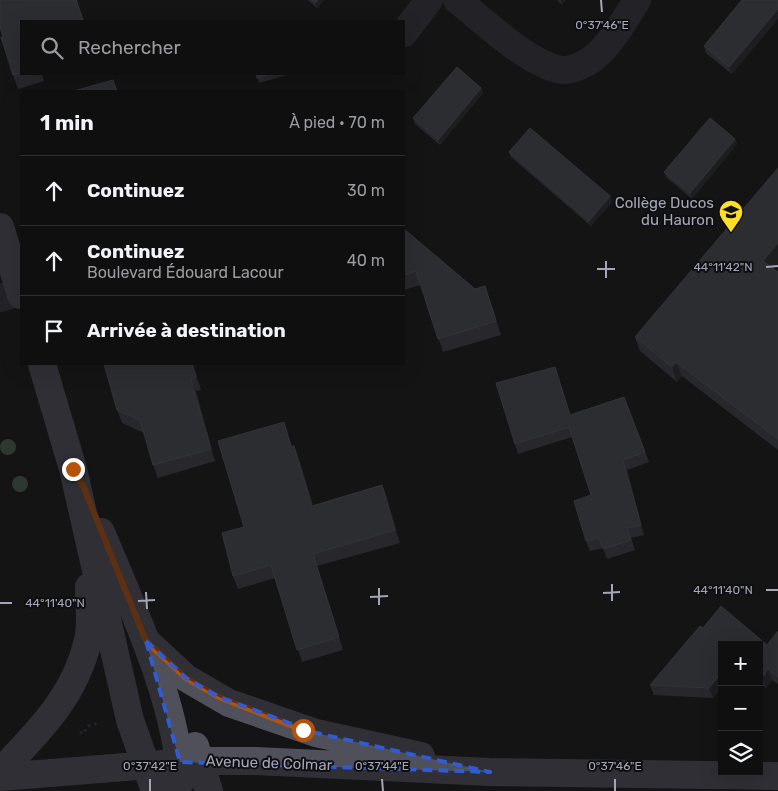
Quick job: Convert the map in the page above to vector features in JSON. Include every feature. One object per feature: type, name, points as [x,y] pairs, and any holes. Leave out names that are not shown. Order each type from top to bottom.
[{"type":"main road","points":[[0,227],[14,295]]},
{"type":"main road","points":[[42,365],[73,469],[130,720],[175,773],[209,791]]},
{"type":"main road","points":[[73,469],[84,488],[146,641],[166,704],[175,773]]},
{"type":"main road","points":[[0,772],[55,714],[68,693],[88,640],[89,581],[73,469]]},
{"type":"main road","points":[[146,641],[186,678],[230,703],[316,734],[490,772]]},
{"type":"main road","name":"Avenue de Colmar","points":[[0,776],[175,773],[255,761],[490,772],[778,776]]},
{"type":"main road","points":[[155,791],[175,773]]},
{"type":"main road","points":[[530,791],[552,788],[575,774]]},
{"type":"street","points":[[405,32],[429,0]]},
{"type":"street","points":[[457,0],[534,60],[563,70],[580,66],[593,59],[618,30],[637,0]]},
{"type":"highlighted area","points":[[146,641],[186,678],[219,697],[316,733],[490,772],[180,762]]},
{"type":"building","points":[[0,0],[76,0],[83,20],[20,20],[20,73],[13,75],[1,37],[3,37],[0,27]]},
{"type":"building","points":[[742,0],[778,0],[778,9],[729,67],[704,46]]},
{"type":"building","points":[[457,67],[481,88],[438,140],[413,118]]},
{"type":"building","points":[[256,75],[267,75],[257,78]]},
{"type":"building","points":[[113,80],[117,90],[78,90]]},
{"type":"building","points":[[710,118],[735,139],[690,193],[664,172]]},
{"type":"building","points":[[530,128],[610,196],[589,221],[509,152]]},
{"type":"building","points":[[778,168],[778,243],[763,261],[778,272],[778,439],[676,362],[672,367],[635,337]]},
{"type":"building","points":[[405,230],[475,289],[485,286],[496,321],[438,339],[416,271],[405,275]]},
{"type":"building","points":[[104,365],[192,365],[196,377],[191,379],[211,449],[153,465],[140,420],[117,410]]},
{"type":"building","points":[[555,367],[570,415],[624,397],[645,452],[623,460],[641,525],[627,528],[631,540],[603,549],[599,538],[586,541],[574,501],[591,495],[569,427],[515,444],[496,383]]},
{"type":"building","points":[[284,422],[291,447],[294,446],[312,506],[382,485],[395,530],[313,554],[339,637],[297,650],[271,565],[233,576],[222,533],[244,527],[218,441]]},
{"type":"building","points":[[721,606],[762,641],[718,641],[718,677],[709,688],[650,685],[700,626],[703,628]]},
{"type":"building","points":[[778,631],[778,677],[768,669],[763,676],[763,642],[767,645]]},
{"type":"place","name":"Collège Ducos du Hauron","points":[[731,233]]},
{"type":"route","points":[[73,469],[84,488],[146,641],[186,678],[219,697],[230,703],[303,730]]}]
